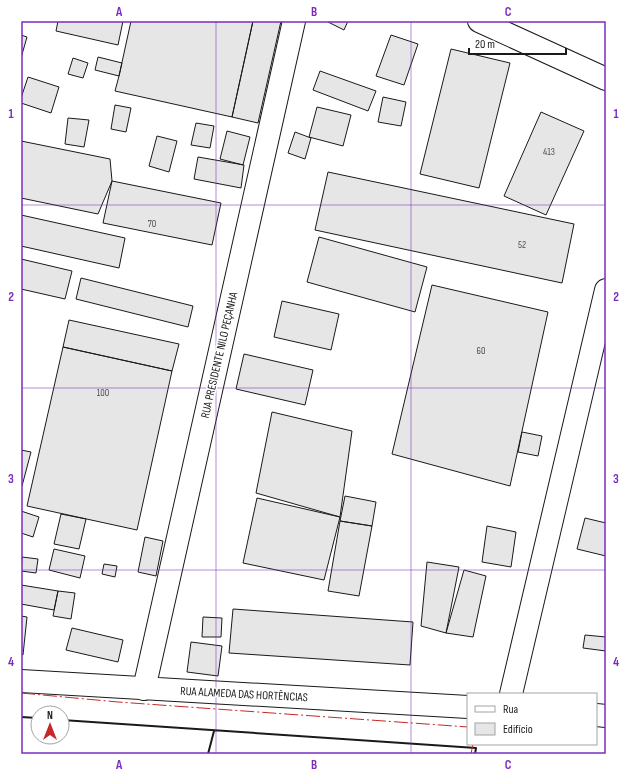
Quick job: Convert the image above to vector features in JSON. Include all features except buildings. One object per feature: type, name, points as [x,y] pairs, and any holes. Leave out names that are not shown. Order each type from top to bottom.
[{"type":"street","name":"RUA PRESIDENTE NILO PEÇANHA","points":[[144,689],[294,21]]},
{"type":"street","points":[[479,21],[606,79]]},
{"type":"street","points":[[511,693],[606,290]]},
{"type":"street","name":"RUA ALAMEDA DAS HORTÊNCIAS","points":[[21,681],[467,707]]},
{"type":"wall","points":[[21,717],[30,718]]},
{"type":"wall","points":[[70,721],[476,748],[475,754]]},
{"type":"wall","points":[[208,754],[214,731]]},
{"type":"power","points":[[21,693],[118,702],[467,727]]},
{"type":"power","points":[[471,754],[473,745]]}]
